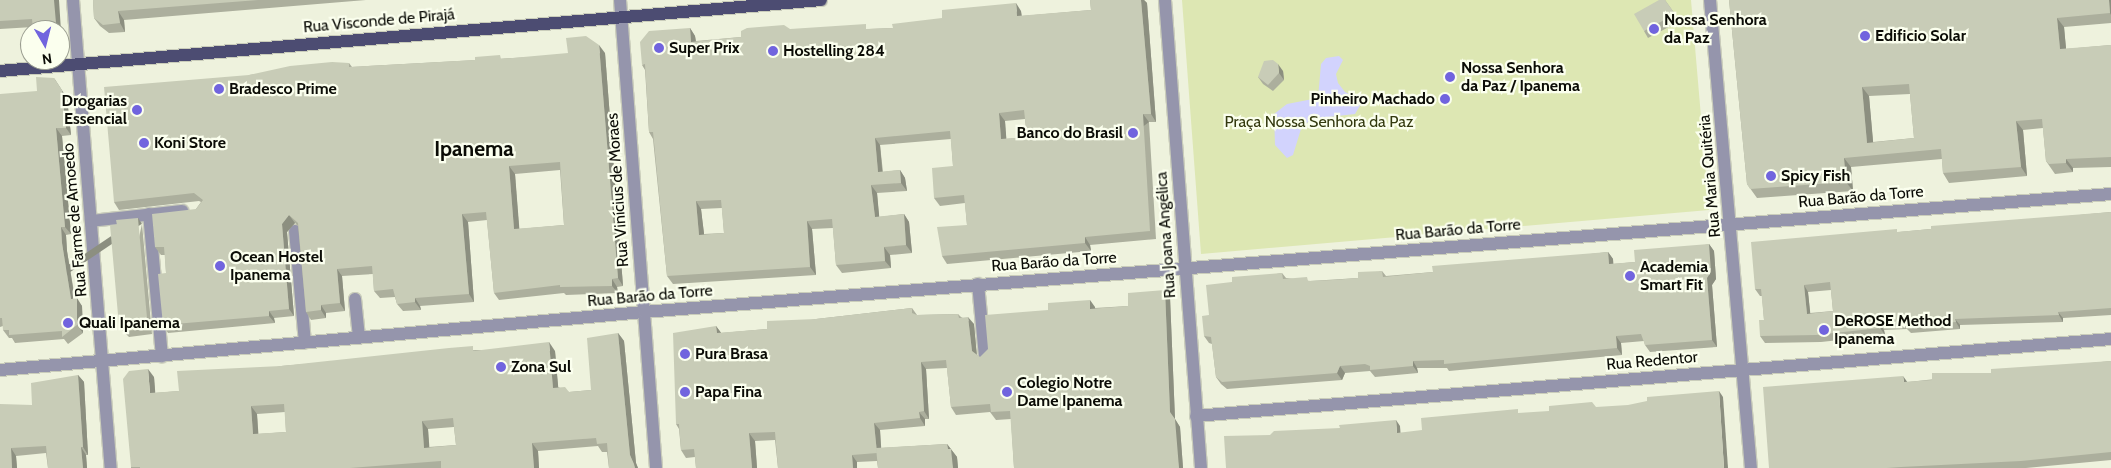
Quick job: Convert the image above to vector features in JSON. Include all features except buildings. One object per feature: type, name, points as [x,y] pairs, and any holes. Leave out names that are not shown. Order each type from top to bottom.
[{"type":"main road","name":"Rua Visconde de Pirajá","points":[[0,71],[78,66],[821,0]]},
{"type":"street","name":"Rua Farme de Amoedo","points":[[73,0],[111,468]]},
{"type":"street","name":"Rua Vinícius de Moraes","points":[[620,0],[656,468]]},
{"type":"street","name":"Rua Joana Angélica","points":[[1165,0],[1201,468]]},
{"type":"street","name":"Rua Maria Quitéria","points":[[1710,0],[1751,468]]},
{"type":"street","name":"Rua Barão da Torre","points":[[0,370],[978,284],[2111,194]]},
{"type":"street","points":[[91,221],[200,209]]},
{"type":"street","points":[[149,214],[162,356]]},
{"type":"street","points":[[295,231],[305,343]]},
{"type":"street","points":[[978,284],[985,356]]},
{"type":"street","points":[[355,299],[360,338]]},
{"type":"street","name":"Rua Redentor","points":[[1196,416],[2111,339]]},
{"type":"green space","name":"Praça Nossa Senhora da Paz","points":[[1182,0],[1691,0],[1709,210],[1201,254]]},
{"type":"water","points":[[1339,56],[1343,60],[1336,74],[1338,83],[1345,92],[1360,99],[1361,104],[1355,114],[1311,119],[1301,129],[1293,155],[1287,158],[1275,145],[1274,114],[1287,104],[1318,98],[1321,64],[1326,58]]},
{"type":"place","name":"Nossa Senhora da Paz","points":[[1654,29]]},
{"type":"place","name":"Edificio Solar","points":[[1865,36]]},
{"type":"place","name":"Super Prix","points":[[659,48]]},
{"type":"place","name":"Hostelling 284","points":[[773,51]]},
{"type":"place","name":"Nossa Senhora da Paz / Ipanema","points":[[1450,77]]},
{"type":"place","name":"Bradesco Prime","points":[[219,89]]},
{"type":"place","name":"Pinheiro Machado","points":[[1445,99]]},
{"type":"place","name":"Drogarias Essencial","points":[[137,110]]},
{"type":"place","name":"Banco do Brasil","points":[[1133,133]]},
{"type":"place","name":"Koni Store","points":[[144,143]]},
{"type":"place","name":"Spicy Fish","points":[[1771,176]]},
{"type":"place","name":"Ocean Hostel Ipanema","points":[[220,266]]},
{"type":"place","name":"Academia Smart Fit","points":[[1630,276]]},
{"type":"place","name":"Quali Ipanema","points":[[68,323]]},
{"type":"place","name":"DeROSE Method Ipanema","points":[[1824,330]]},
{"type":"place","name":"Pura Brasa","points":[[685,354]]},
{"type":"place","name":"Zona Sul","points":[[501,367]]},
{"type":"place","name":"Papa Fina","points":[[685,392]]},
{"type":"place","name":"Colegio Notre Dame Ipanema","points":[[1007,392]]},
{"type":"district","name":"Ipanema","points":[[474,149]]}]
